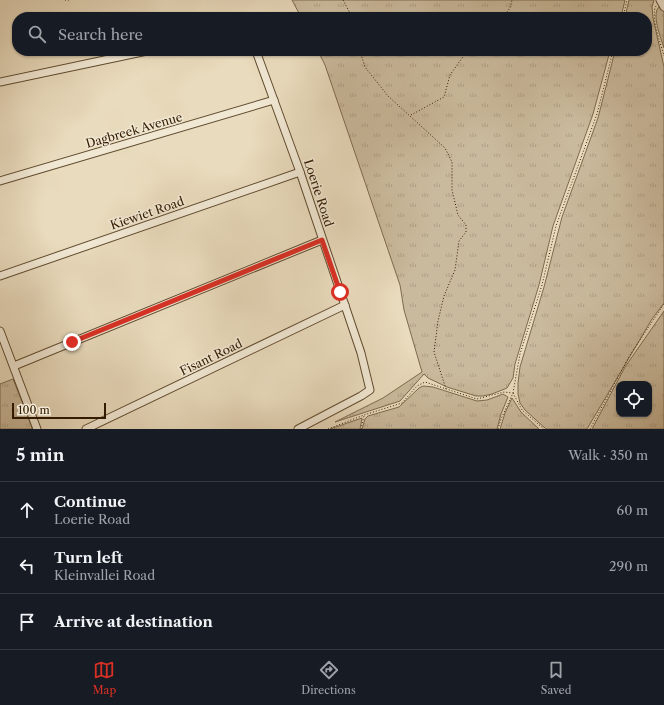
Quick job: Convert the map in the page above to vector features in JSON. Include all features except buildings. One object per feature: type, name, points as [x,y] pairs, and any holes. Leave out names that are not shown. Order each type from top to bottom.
[{"type":"street","points":[[0,82],[123,56]]},
{"type":"street","name":"Loerie Road","points":[[258,56],[300,172],[345,305],[361,353],[370,390],[298,429]]},
{"type":"street","name":"Dagbreek Avenue","points":[[0,181],[274,100]]},
{"type":"street","name":"Kiewiet Road","points":[[0,276],[300,172]]},
{"type":"street","points":[[14,366],[322,240]]},
{"type":"street","name":"Fisant Road","points":[[86,429],[345,305]]},
{"type":"street","points":[[0,331],[37,429]]},
{"type":"path","points":[[65,0],[71,0]]},
{"type":"path","points":[[343,0],[349,12]]},
{"type":"path","points":[[507,12],[510,8],[512,0]]},
{"type":"path","points":[[624,12],[627,0]]},
{"type":"path","points":[[662,4],[656,5],[654,14],[664,56]]},
{"type":"path","points":[[362,56],[365,67],[388,96],[445,148],[452,162],[452,190],[458,215],[466,225],[466,232],[460,241],[455,270],[444,296],[438,321],[434,352],[446,389]]},
{"type":"path","points":[[410,115],[444,97],[450,75],[463,56]]},
{"type":"path","points":[[498,429],[513,393],[520,354],[542,285],[556,226],[597,114],[612,56]]},
{"type":"path","points":[[590,429],[627,361],[664,304]]},
{"type":"path","points":[[328,429],[364,415],[402,403],[417,386],[425,382],[477,399],[504,392],[513,393]]},
{"type":"path","points":[[513,393],[522,410],[544,429]]},
{"type":"path","points":[[361,429],[364,415]]},
{"type":"green space","points":[[292,0],[625,0],[622,12],[298,12]]},
{"type":"green space","points":[[629,0],[654,0],[652,7],[653,18],[664,67],[664,303],[652,319],[587,429],[546,429],[525,410],[520,403],[518,383],[520,367],[544,287],[562,217],[598,118],[614,56],[652,56],[652,12],[626,12]]},
{"type":"green space","points":[[659,7],[664,11],[664,48],[656,20],[657,10]]},
{"type":"green space","points":[[320,56],[609,56],[593,114],[553,226],[539,285],[515,364],[513,378],[507,388],[492,394],[476,396],[447,387],[428,378],[424,374],[400,401],[335,422],[383,398],[422,372],[404,310],[400,285],[325,65]]},
{"type":"green space","points":[[664,311],[664,429],[592,429],[616,384],[616,417],[652,417],[652,381],[618,381],[625,367]]},
{"type":"green space","points":[[13,379],[32,429],[0,429],[0,384]]},
{"type":"green space","points":[[423,386],[433,387],[477,401],[487,400],[503,394],[508,397],[497,429],[362,429],[365,419],[368,416],[399,407]]},
{"type":"green space","points":[[512,398],[521,412],[539,429],[500,429]]},
{"type":"green space","points":[[362,418],[360,429],[330,429]]},
{"type":"route","points":[[72,342],[322,240],[340,292]]}]
